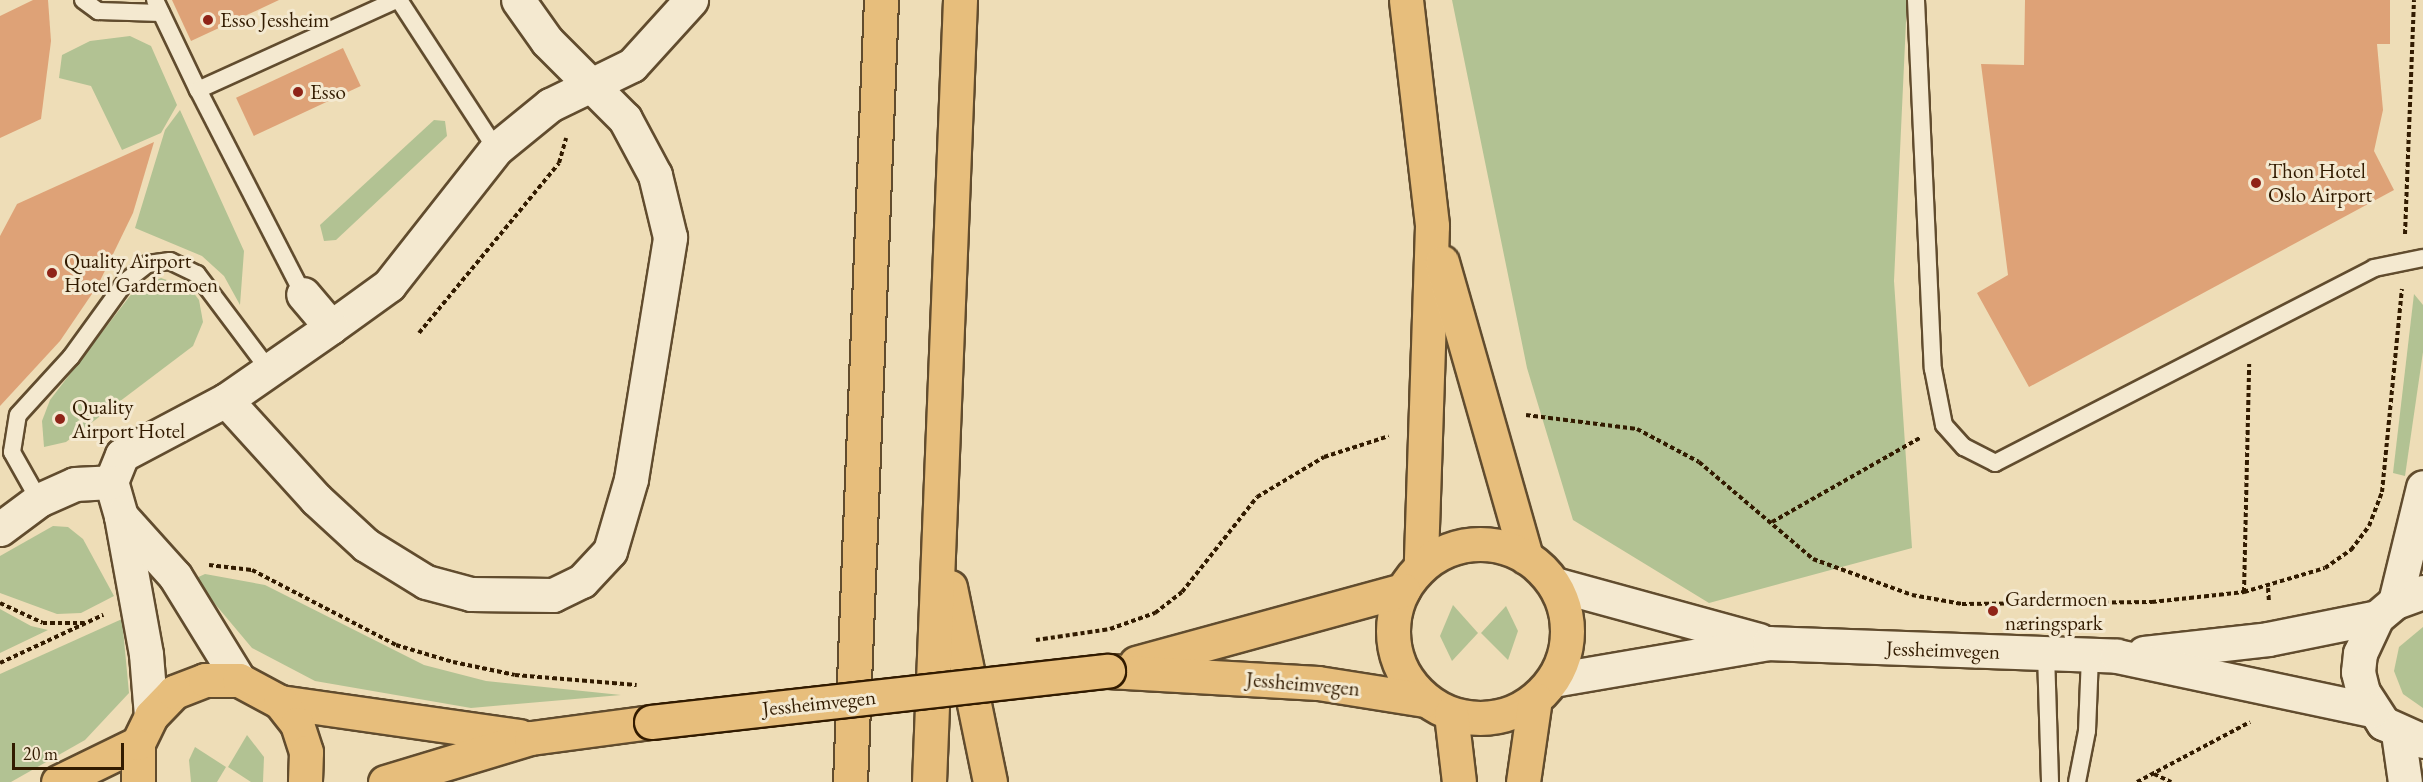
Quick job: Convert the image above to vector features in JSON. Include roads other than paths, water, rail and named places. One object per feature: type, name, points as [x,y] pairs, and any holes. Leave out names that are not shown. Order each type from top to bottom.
[{"type":"main road","points":[[850,782],[881,0]]},
{"type":"main road","points":[[929,782],[960,0]]},
{"type":"main road","points":[[1406,0],[1432,226],[1526,557]]},
{"type":"main road","points":[[1432,226],[1412,578],[1393,637],[1403,671],[1438,707],[1459,782]]},
{"type":"main road","points":[[938,522],[990,782]]},
{"type":"main road","points":[[1412,578],[1445,551],[1472,544],[1500,547],[1526,557],[1554,584],[1568,633],[1544,690],[1523,782]]},
{"type":"main road","name":"Jessheimvegen","points":[[1108,671],[1412,578]]},
{"type":"main road","name":"Jessheimvegen","points":[[385,782],[531,738],[651,722],[1108,671],[1318,683],[1438,707]]},
{"type":"main road","points":[[58,782],[144,729],[174,692],[205,680],[239,680],[280,702],[297,724],[306,752],[305,782]]},
{"type":"main road","points":[[1438,707],[1480,719],[1509,714],[1544,690]]},
{"type":"main road","name":"Jessheimvegen","points":[[280,702],[531,738]]},
{"type":"main road","points":[[138,782],[144,729]]},
{"type":"street","points":[[226,400],[316,499],[366,545],[426,582],[517,598],[553,595],[595,570],[624,517],[670,237],[655,174],[625,119],[547,41],[518,0]]},
{"type":"street","points":[[144,729],[146,654],[121,516],[111,482],[122,455],[226,400],[389,285],[496,149],[550,105],[632,65],[691,0]]},
{"type":"street","points":[[303,294],[331,327]]},
{"type":"street","points":[[0,530],[39,500],[75,484],[111,482]]},
{"type":"street","points":[[2405,782],[2410,737],[2372,710],[2358,672],[2360,653],[2398,604],[2423,487]]},
{"type":"street","points":[[121,516],[175,576],[239,680]]},
{"type":"street","name":"Jessheimvegen","points":[[1554,584],[1769,643],[2104,656],[2268,639],[2398,604]]},
{"type":"street","name":"Jessheimvegen","points":[[1544,690],[1769,643]]},
{"type":"street","name":"Jessheimvegen","points":[[2104,656],[2372,710]]},
{"type":"lane","points":[[83,0],[98,11],[158,7],[303,294]]},
{"type":"lane","points":[[198,90],[398,0],[496,149]]},
{"type":"lane","points":[[1916,0],[1933,369],[1944,425],[1964,447],[1995,463],[2374,268],[2404,260],[2423,258]]},
{"type":"lane","points":[[39,500],[12,452],[18,415],[71,357],[126,281],[148,264],[170,261],[197,274],[269,370]]},
{"type":"lane","points":[[2046,654],[2050,782]]},
{"type":"lane","points":[[2077,782],[2104,656]]},
{"type":"place","name":"Esso Jessheim","points":[[208,20]]},
{"type":"place","name":"Esso","points":[[298,92]]},
{"type":"place","name":"Thon Hotel Oslo Airport","points":[[2256,183]]},
{"type":"place","name":"Quality Airport Hotel Gardermoen","points":[[52,273]]},
{"type":"place","name":"Quality Airport Hotel","points":[[60,419]]},
{"type":"place","name":"Gardermoen næringspark","points":[[1993,611]]}]
